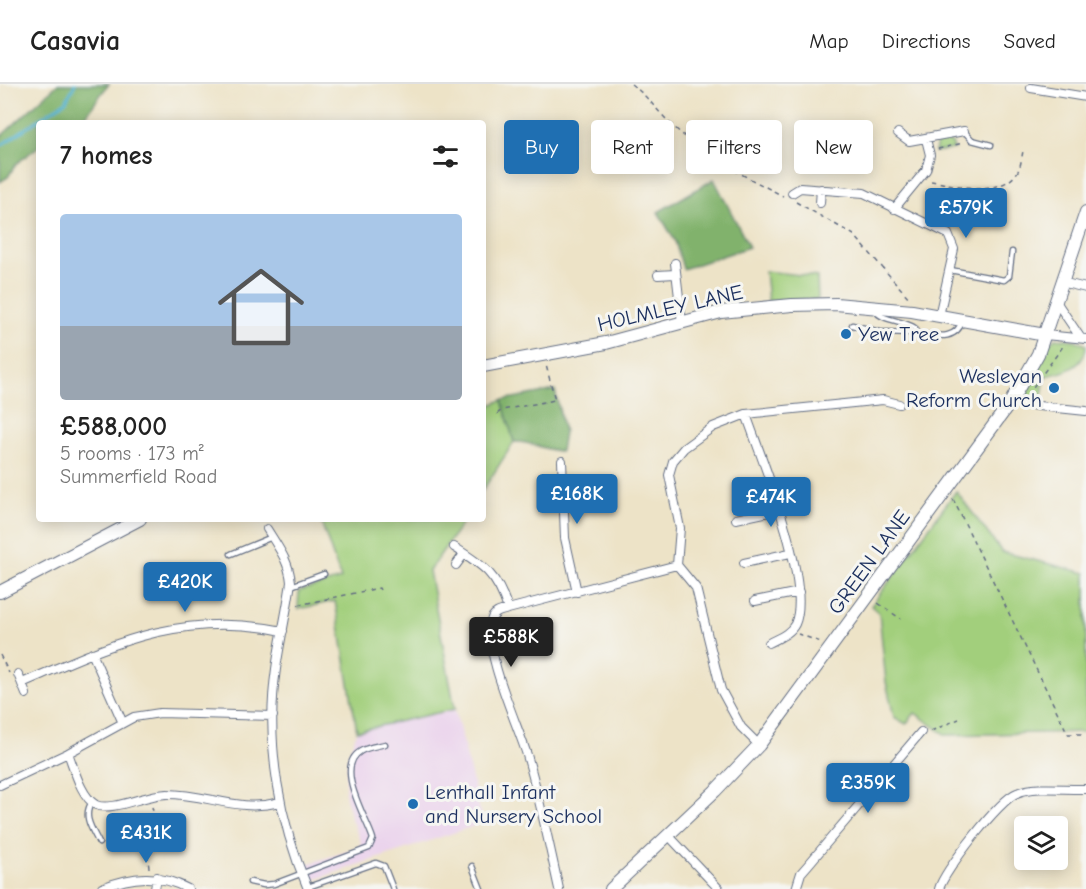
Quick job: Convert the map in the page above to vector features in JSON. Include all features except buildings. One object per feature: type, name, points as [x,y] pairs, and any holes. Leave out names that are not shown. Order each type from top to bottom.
[{"type":"main road","name":"GREEN LANE","points":[[611,889],[759,745],[1010,404],[1031,371],[1086,212]]},
{"type":"main road","name":"HOLMLEY LANE","points":[[486,365],[606,343],[721,312],[753,308],[836,304],[875,307],[912,311],[1045,335]]},
{"type":"main road","points":[[0,592],[134,522]]},
{"type":"street","points":[[1031,88],[1061,90],[1086,97]]},
{"type":"street","points":[[898,133],[909,141],[964,131]]},
{"type":"street","points":[[894,209],[930,163],[926,139]]},
{"type":"street","points":[[792,194],[800,188],[864,193],[948,234],[954,249],[939,316]]},
{"type":"street","points":[[820,203],[821,189]]},
{"type":"street","points":[[675,263],[682,323]]},
{"type":"street","points":[[658,275],[675,274]]},
{"type":"street","points":[[1061,282],[1086,288]]},
{"type":"street","points":[[1055,300],[1079,337]]},
{"type":"street","points":[[1045,335],[1079,337]]},
{"type":"street","points":[[759,745],[741,727],[721,690],[696,588],[677,565],[681,538],[670,488],[670,467],[684,448],[713,427],[746,414],[884,400],[899,404]]},
{"type":"street","points":[[1010,404],[1086,411]]},
{"type":"street","points":[[746,414],[780,510],[799,592],[798,611],[791,629],[769,643]]},
{"type":"street","points":[[562,462],[565,538],[577,592]]},
{"type":"street","points":[[736,519],[780,510]]},
{"type":"street","points":[[270,533],[290,569],[291,586],[276,668],[273,716],[280,802],[308,888]]},
{"type":"street","points":[[454,547],[491,573],[502,592],[508,609]]},
{"type":"street","points":[[744,563],[790,553]]},
{"type":"street","points":[[456,565],[464,554]]},
{"type":"street","points":[[559,889],[532,774],[498,671],[493,645],[492,618],[495,614],[508,609],[677,565]]},
{"type":"street","points":[[755,601],[799,592]]},
{"type":"street","points":[[22,683],[92,653],[151,632],[196,625],[245,626],[283,631]]},
{"type":"street","points":[[92,653],[122,721]]},
{"type":"street","points":[[18,674],[26,694]]},
{"type":"street","points":[[0,785],[68,753],[122,721],[146,714],[273,716]]},
{"type":"street","points":[[796,889],[801,873],[921,732]]},
{"type":"street","points":[[68,753],[92,802],[105,807],[113,807],[150,795],[188,795],[240,807],[263,806],[280,802]]},
{"type":"street","points":[[939,889],[946,876],[993,813],[1010,796],[1025,791],[1086,789]]},
{"type":"street","points":[[668,835],[719,889]]},
{"type":"street","points":[[155,889],[157,877]]},
{"type":"street","points":[[102,888],[131,879],[157,877],[188,889]]},
{"type":"lane","points":[[964,131],[972,140],[991,145]]},
{"type":"lane","points":[[950,270],[1004,280],[1009,276],[1012,252]]},
{"type":"lane","points":[[875,307],[880,316],[909,324],[915,328],[914,333]]},
{"type":"lane","points":[[852,325],[880,332],[947,336],[960,329],[963,320]]},
{"type":"lane","points":[[231,554],[270,533]]},
{"type":"lane","points":[[291,586],[324,574]]},
{"type":"lane","points":[[250,882],[274,885],[356,855],[372,844],[371,832],[352,788],[350,776],[352,764],[362,751],[385,744]]},
{"type":"lane","points":[[92,802],[86,812],[99,843]]},
{"type":"lane","points":[[308,888],[376,862],[384,866],[393,889]]},
{"type":"lane","points":[[472,866],[481,889]]},
{"type":"path","points":[[631,84],[646,95],[666,119],[724,166],[819,214],[854,235],[909,297],[912,311]]},
{"type":"path","points":[[929,151],[972,140]]},
{"type":"path","points":[[918,180],[974,187],[995,186],[1012,179],[1019,169],[1023,151]]},
{"type":"path","points":[[1032,388],[1079,337]]},
{"type":"path","points":[[497,414],[502,410],[555,400],[543,355]]},
{"type":"path","points":[[955,502],[1068,733],[1086,734]]},
{"type":"path","points":[[288,606],[379,588],[380,590]]},
{"type":"path","points":[[867,596],[901,619]]},
{"type":"path","points":[[791,629],[799,635],[834,646]]},
{"type":"path","points":[[0,655],[11,678],[18,674]]},
{"type":"path","points":[[921,732],[936,730],[959,719]]},
{"type":"path","points":[[150,795],[158,831],[146,843],[150,871],[157,877]]},
{"type":"shaded area","name":"Lenthall Infant and Nursery School","points":[[455,710],[483,823],[310,881],[304,865],[358,848],[361,842],[350,816],[345,792],[348,755],[357,731]]},
{"type":"green space","points":[[58,84],[109,84],[88,113],[79,120],[36,120],[36,148],[16,164],[8,177],[0,182],[0,137]]},
{"type":"green space","points":[[943,140],[952,143],[954,149],[935,152],[937,142]]},
{"type":"green space","points":[[714,179],[749,247],[683,269],[675,241],[658,212]]},
{"type":"green space","points":[[765,271],[817,277],[818,299],[768,301]]},
{"type":"green space","points":[[1055,338],[1075,340],[1086,345],[1085,353],[1078,364],[1072,368],[1045,376],[1041,402],[1031,401],[1025,397],[1047,345]]},
{"type":"green space","points":[[555,390],[564,432],[561,451],[514,442],[502,400]]},
{"type":"green space","points":[[502,400],[514,442],[486,485],[486,407]]},
{"type":"green space","points":[[956,491],[1002,552],[1086,573],[1086,732],[946,735],[915,713],[906,724],[894,717],[886,682],[879,613],[871,606]]},
{"type":"green space","points":[[321,522],[463,522],[429,571],[455,709],[357,731],[335,601],[298,609],[299,591],[341,579]]},
{"type":"waterway","points":[[38,120],[66,101],[75,84]]},
{"type":"waterway","points":[[0,146],[36,121]]},
{"type":"place","name":"Yew Tree","points":[[846,334]]},
{"type":"place","name":"Wesleyan Reform Church","points":[[1054,388]]},
{"type":"place","name":"Lenthall Infant and Nursery School","points":[[413,804]]}]
